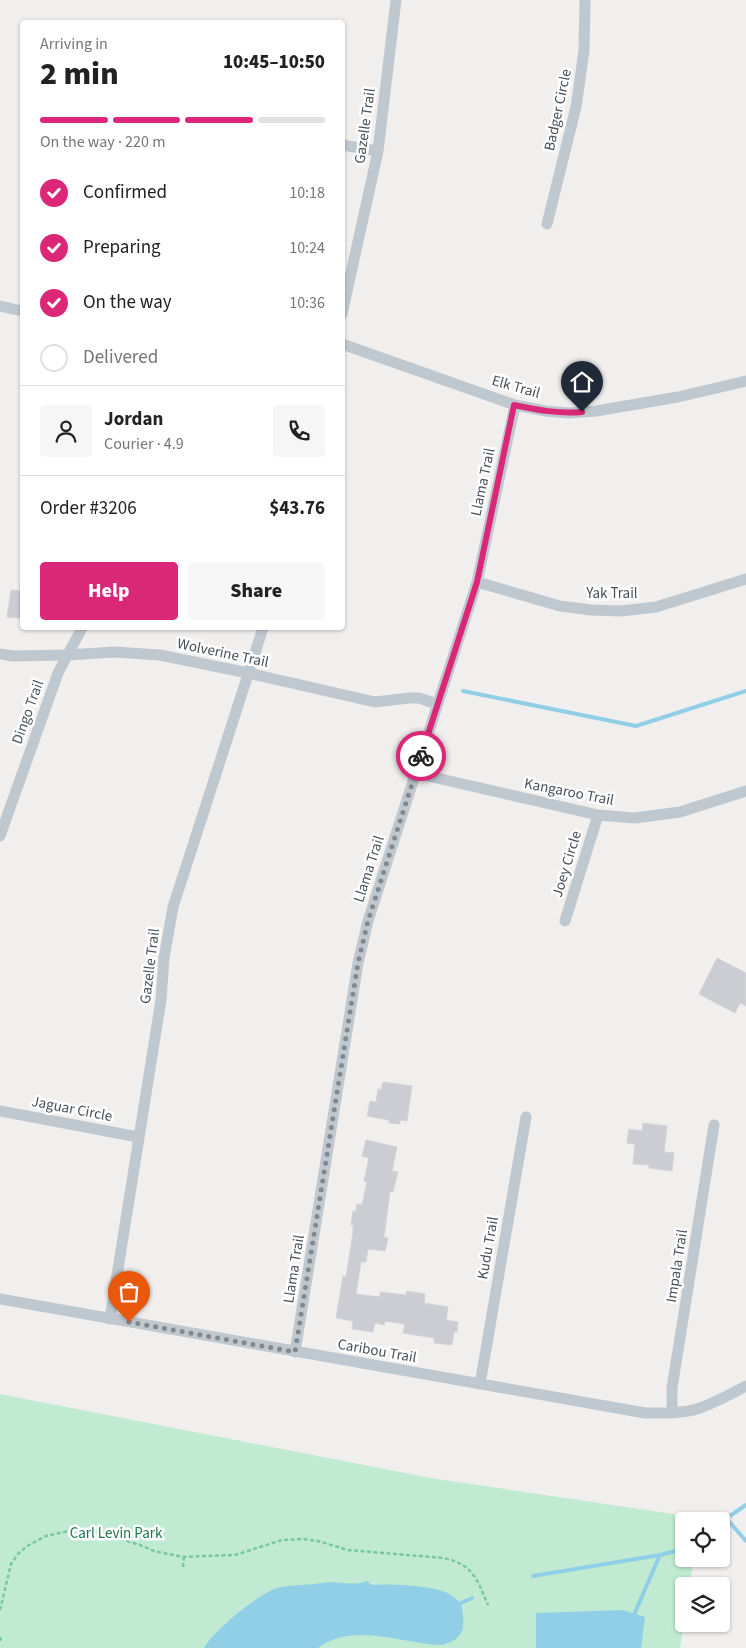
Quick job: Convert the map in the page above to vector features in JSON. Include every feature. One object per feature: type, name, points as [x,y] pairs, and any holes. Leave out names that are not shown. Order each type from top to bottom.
[{"type":"street","name":"Gazelle Trail","points":[[345,300],[378,150],[396,0]]},
{"type":"street","name":"Badger Circle","points":[[547,224],[576,107],[584,51],[585,0]]},
{"type":"street","points":[[345,145],[378,150]]},
{"type":"street","points":[[0,306],[20,311]]},
{"type":"street","name":"Elk Trail","points":[[345,345],[514,405],[546,411],[569,413],[596,411],[678,397],[746,381]]},
{"type":"street","name":"Llama Trail","points":[[295,1352],[358,963],[368,921],[477,582],[514,405]]},
{"type":"street","name":"Yak Trail","points":[[477,582],[560,606],[621,611],[656,607],[746,579]]},
{"type":"street","name":"Dingo Trail","points":[[0,836],[58,673],[81,630]]},
{"type":"street","name":"Gazelle Trail","points":[[110,1318],[161,1000],[165,950],[173,907],[262,630]]},
{"type":"street","name":"Wolverine Trail","points":[[0,654],[13,656],[114,652],[160,655],[375,702],[419,698],[438,704]]},
{"type":"street","name":"Kangaroo Trail","points":[[415,773],[598,815],[635,818],[680,812],[746,791]]},
{"type":"street","name":"Joey Circle","points":[[565,921],[598,815]]},
{"type":"street","name":"Jaguar Circle","points":[[0,1111],[138,1137]]},
{"type":"street","name":"Kudu Trail","points":[[480,1384],[526,1117]]},
{"type":"street","name":"Impala Trail","points":[[672,1412],[672,1388],[714,1125]]},
{"type":"street","name":"Caribou Trail","points":[[0,1299],[645,1413],[698,1409],[746,1386]]},
{"type":"path","points":[[0,1610],[12,1564],[18,1554],[27,1546],[46,1536],[68,1531],[94,1531],[133,1542],[154,1551],[184,1557],[235,1554],[282,1540],[303,1539],[318,1541],[348,1550],[455,1560],[465,1565],[478,1582],[488,1605]]},
{"type":"path","points":[[183,1567],[184,1557]]},
{"type":"green space","name":"Carl Levin Park","points":[[0,1394],[431,1478],[675,1514],[675,1567],[693,1567],[691,1577],[675,1577],[675,1632],[683,1632],[680,1648],[0,1648]]},
{"type":"water","points":[[368,1581],[374,1585],[421,1587],[449,1594],[461,1603],[463,1624],[460,1635],[456,1639],[442,1645],[362,1635],[332,1640],[318,1648],[204,1648],[227,1622],[262,1595],[273,1590],[281,1587],[328,1582],[362,1583]]},
{"type":"water","points":[[623,1610],[645,1617],[641,1648],[536,1648],[536,1613]]},
{"type":"building","points":[[11,590],[20,591],[20,618],[7,617]]},
{"type":"building","points":[[717,958],[746,973],[746,1006],[740,1003],[735,1013],[699,994]]},
{"type":"building","points":[[383,1082],[412,1086],[407,1121],[400,1120],[400,1124],[389,1123],[389,1120],[367,1116],[370,1101],[376,1102],[378,1089],[381,1090]]},
{"type":"building","points":[[643,1123],[667,1126],[664,1152],[674,1153],[672,1171],[649,1168],[649,1165],[633,1164],[635,1144],[627,1143],[629,1129],[642,1131]]},
{"type":"building","points":[[366,1140],[397,1147],[392,1171],[398,1172],[393,1192],[390,1191],[384,1237],[388,1238],[385,1251],[368,1249],[366,1262],[361,1262],[356,1294],[380,1297],[380,1292],[406,1295],[407,1291],[425,1294],[424,1303],[448,1307],[446,1320],[458,1322],[457,1332],[454,1332],[452,1345],[434,1343],[434,1338],[403,1333],[405,1324],[385,1321],[384,1325],[375,1323],[373,1332],[352,1329],[353,1321],[336,1318],[343,1276],[346,1277],[353,1232],[353,1225],[351,1225],[353,1211],[356,1211],[357,1204],[362,1205],[367,1182],[364,1181],[369,1158],[362,1156]]},
{"type":"waterway","points":[[463,691],[636,726],[746,691]]},
{"type":"waterway","points":[[730,1516],[746,1505]]},
{"type":"waterway","points":[[730,1523],[746,1541]]},
{"type":"waterway","points":[[533,1576],[675,1551]]},
{"type":"waterway","points":[[633,1617],[660,1555]]},
{"type":"waterway","points":[[456,1604],[472,1598]]},
{"type":"way so far","points":[[129,1322],[295,1352],[358,963],[368,921],[421,756]]},
{"type":"route","points":[[421,756],[477,582],[514,405],[546,411],[582,412]]}]
